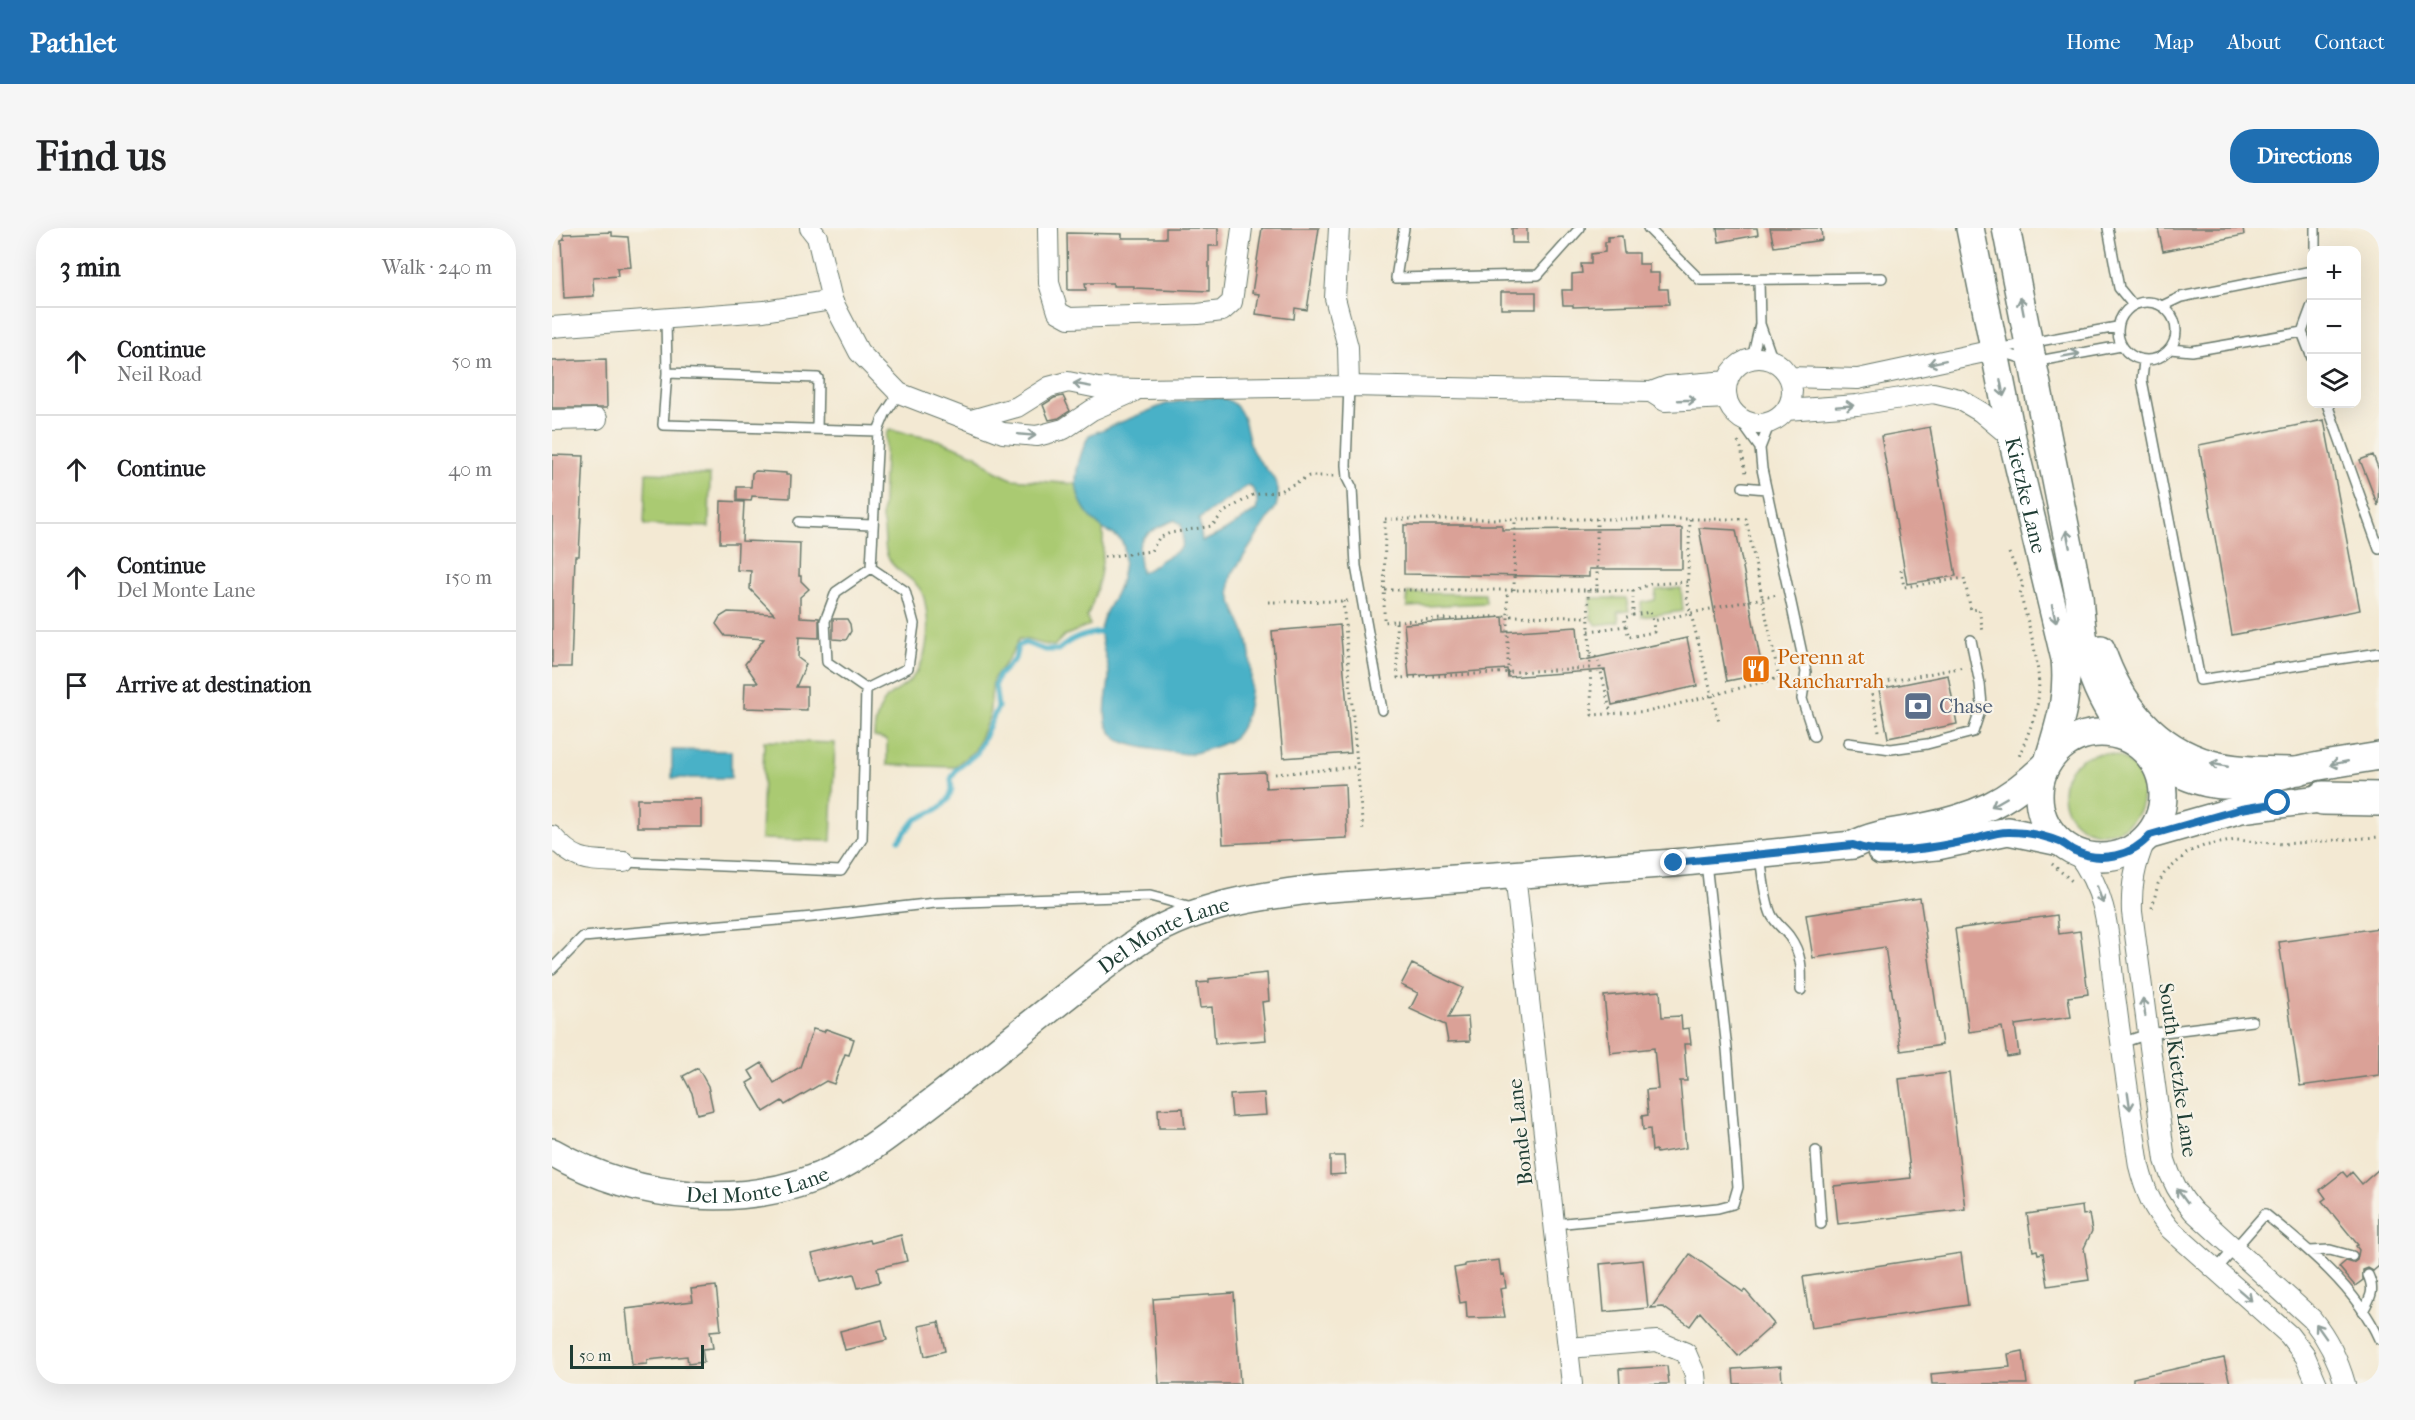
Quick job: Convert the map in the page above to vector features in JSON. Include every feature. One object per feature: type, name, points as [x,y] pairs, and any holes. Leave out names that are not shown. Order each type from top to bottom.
[{"type":"highway","points":[[2323,798],[2379,799]]},
{"type":"main road","name":"Kietzke Lane","points":[[1970,228],[2012,438],[2065,659],[2066,700],[2047,764]]},
{"type":"main road","name":"Kietzke Lane","points":[[2006,228],[2079,596],[2084,647],[2097,691],[2110,716],[2128,738]]},
{"type":"main road","points":[[2079,596],[2088,613],[2109,675],[2120,695],[2150,730],[2192,756],[2211,764],[2298,771]]},
{"type":"main road","points":[[2147,838],[2162,808],[2163,786],[2157,766],[2144,749],[2128,738],[2108,733],[2087,734],[2068,741],[2055,752],[2047,764],[2039,788],[2040,809],[2046,826],[2061,851],[2095,857],[2114,856],[2147,838],[2241,809],[2379,792]]},
{"type":"main road","points":[[2152,759],[2176,773],[2197,781],[2228,786],[2379,756]]},
{"type":"main road","name":"Del Monte Lane","points":[[552,1152],[602,1176],[635,1186],[671,1193],[709,1197],[743,1195],[782,1188],[812,1179],[839,1167],[903,1125],[1147,936],[1206,910],[1262,896],[1306,890],[1706,860],[1853,845],[1876,835],[1946,822],[1985,810],[2012,794],[2047,764]]},
{"type":"main road","name":"Del Monte Lane","points":[[1853,845],[1876,852],[1937,846],[2008,831],[2061,851]]},
{"type":"street","points":[[810,228],[817,237],[832,300],[859,352],[899,393],[1003,433],[1037,436],[1064,429],[1092,410],[1140,389]]},
{"type":"street","points":[[1048,228],[1048,283],[1058,312],[1069,318],[1198,314],[1222,311],[1232,302],[1242,228]]},
{"type":"street","points":[[1339,228],[1335,298],[1348,347],[1349,386]]},
{"type":"street","points":[[552,327],[764,311],[832,300]]},
{"type":"street","points":[[1789,377],[1858,379],[1994,350]]},
{"type":"street","points":[[1779,415],[1791,400],[1792,388],[1783,368],[1773,361],[1762,358],[1752,359],[1734,370],[1728,390],[1735,425],[1756,424],[1779,415],[1933,393],[1959,399],[1981,412],[2012,438]]},
{"type":"street","points":[[971,420],[1017,407],[1049,387],[1068,382],[1098,388],[1140,389],[1349,386],[1651,392],[1665,401],[1728,390]]},
{"type":"street","points":[[552,420],[597,419]]},
{"type":"street","points":[[552,836],[567,852],[580,859],[624,862]]},
{"type":"street","name":"South Kietzke Lane","points":[[2147,838],[2136,864],[2131,886],[2135,943],[2165,1160],[2171,1180],[2193,1211],[2312,1319],[2326,1337],[2338,1360],[2345,1384]]},
{"type":"street","points":[[2061,851],[2096,882],[2109,924],[2111,965],[2139,1166],[2145,1190],[2155,1211],[2170,1229],[2289,1335],[2306,1356],[2317,1384]]},
{"type":"street","name":"Bonde Lane","points":[[1515,874],[1572,1384]]},
{"type":"street","points":[[1568,1348],[1658,1341],[1686,1353],[1695,1374],[1696,1384]]},
{"type":"lane","points":[[1404,228],[1396,278],[1539,275],[1580,228]]},
{"type":"lane","points":[[1648,228],[1700,280],[1882,278]]},
{"type":"lane","points":[[2108,228],[2120,288],[2133,305]]},
{"type":"lane","points":[[2315,228],[2315,246]]},
{"type":"lane","points":[[2162,306],[2181,297],[2307,272]]},
{"type":"lane","points":[[1752,359],[1760,324],[1759,280]]},
{"type":"lane","points":[[2153,302],[2162,306],[2175,321],[2175,340],[2170,349],[2154,360],[2144,361],[2127,353],[2121,346],[2117,327],[2120,318],[2133,305],[2153,302]]},
{"type":"lane","points":[[666,318],[668,373],[663,425],[878,431]]},
{"type":"lane","points":[[2307,318],[2302,332],[2310,354]]},
{"type":"lane","points":[[1760,324],[1773,361]]},
{"type":"lane","points":[[1994,350],[2031,352],[2117,327]]},
{"type":"lane","points":[[2170,349],[2192,351],[2302,332]]},
{"type":"lane","points":[[1994,350],[2031,352],[2121,346]]},
{"type":"lane","points":[[2144,361],[2142,380],[2200,680],[2379,653]]},
{"type":"lane","points":[[668,373],[818,378],[817,429]]},
{"type":"lane","points":[[1349,386],[1347,478],[1352,488],[1356,566],[1382,710]]},
{"type":"lane","points":[[871,568],[878,431],[885,414],[899,393]]},
{"type":"lane","points":[[2329,408],[2379,549]]},
{"type":"lane","points":[[1779,415],[1760,448],[1766,489],[1806,672],[1802,699],[1814,736]]},
{"type":"lane","points":[[1735,425],[1760,448]]},
{"type":"lane","points":[[1743,487],[1766,489]]},
{"type":"lane","points":[[799,522],[872,525]]},
{"type":"lane","points":[[866,690],[827,662],[825,621],[836,592],[871,568]]},
{"type":"lane","points":[[866,690],[908,668],[914,624],[905,591],[871,568]]},
{"type":"lane","points":[[1848,743],[1891,748],[1927,744],[1973,732],[1982,705],[1971,640]]},
{"type":"lane","points":[[624,862],[841,871],[862,838],[866,690]]},
{"type":"lane","points":[[1760,855],[1770,911],[1775,922],[1799,951],[1802,964],[1801,990]]},
{"type":"lane","points":[[1555,1224],[1718,1208],[1733,1204],[1737,1195],[1728,1060],[1706,860]]},
{"type":"lane","points":[[552,969],[583,937],[813,917],[935,903],[1150,896],[1206,910]]},
{"type":"lane","points":[[2121,1043],[2148,1034],[2252,1022]]},
{"type":"lane","points":[[1816,1151],[1821,1224]]},
{"type":"lane","points":[[2216,1270],[2265,1214],[2310,1251],[2372,1322],[2379,1339]]},
{"type":"lane","points":[[2310,1251],[2330,1250],[2352,1256]]},
{"type":"lane","points":[[2363,1311],[2372,1295],[2373,1286],[2368,1275]]},
{"type":"path","points":[[1735,425],[1746,474]]},
{"type":"path","points":[[1104,557],[1151,551],[1159,538],[1212,526],[1224,512],[1252,495],[1280,490],[1309,476],[1335,476]]},
{"type":"path","points":[[1396,621],[1398,678],[1590,668],[1592,716],[1651,711],[1779,678],[1746,519],[1385,519],[1384,622],[1396,621],[1508,616],[1589,617]]},
{"type":"path","points":[[1514,590],[1515,519]]},
{"type":"path","points":[[1597,519],[1597,590]]},
{"type":"path","points":[[1690,519],[1687,599],[1719,722]]},
{"type":"path","points":[[2009,553],[2023,585],[2020,594],[2040,682],[2038,704],[2017,762]]},
{"type":"path","points":[[1879,731],[1870,685],[1988,662],[1979,609],[1971,610],[1964,578],[1904,587],[1901,570]]},
{"type":"path","points":[[1384,590],[1633,591],[1650,584],[1688,582]]},
{"type":"path","points":[[1507,590],[1508,673]]},
{"type":"path","points":[[1588,590],[1590,666]]},
{"type":"path","points":[[1633,591],[1633,615]]},
{"type":"path","points":[[1653,621],[1762,598]]},
{"type":"path","points":[[1268,602],[1384,600]]},
{"type":"path","points":[[1343,601],[1363,833]]},
{"type":"path","points":[[1650,612],[1654,632],[1629,637],[1624,618],[1633,615],[1650,612]]},
{"type":"path","points":[[1589,631],[1626,626]]},
{"type":"path","points":[[1590,653],[1598,659],[1611,714]]},
{"type":"path","points":[[1275,774],[1357,767]]},
{"type":"path","points":[[2151,912],[2158,884],[2164,874],[2188,852],[2204,846],[2236,840],[2283,844],[2333,838],[2379,837]]},
{"type":"path","points":[[2061,851],[2077,888]]},
{"type":"green space","points":[[889,430],[938,440],[959,448],[976,455],[995,471],[1012,479],[1076,484],[1086,508],[1103,529],[1100,574],[1087,617],[1090,625],[1064,636],[1054,646],[1019,639],[1009,658],[993,679],[989,717],[975,750],[954,767],[887,765],[887,740],[874,737],[876,720],[886,699],[902,688],[918,670],[925,650],[928,629],[926,608],[921,591],[913,581],[894,566],[886,551],[882,520],[886,435]]},
{"type":"green space","points":[[646,473],[710,475],[709,527],[644,525]]},
{"type":"green space","points":[[1681,588],[1683,611],[1642,617],[1641,603],[1655,600],[1656,590]]},
{"type":"green space","points":[[1407,593],[1485,594],[1486,603],[1407,607]]},
{"type":"green space","points":[[1590,598],[1626,598],[1629,611],[1618,612],[1619,622],[1597,625],[1591,619]]},
{"type":"green space","points":[[764,741],[835,743],[831,841],[761,839]]},
{"type":"green space","points":[[2103,753],[2118,756],[2131,765],[2140,778],[2143,793],[2140,808],[2131,821],[2118,830],[2103,833],[2088,830],[2075,821],[2066,808],[2063,793],[2066,778],[2075,765],[2088,756]]},
{"type":"water","points":[[1211,397],[1229,400],[1233,403],[1244,418],[1252,450],[1274,479],[1278,491],[1276,507],[1232,574],[1230,583],[1234,608],[1245,633],[1250,653],[1250,695],[1243,723],[1229,741],[1190,754],[1156,750],[1120,741],[1110,731],[1107,724],[1105,708],[1109,672],[1102,644],[1101,627],[1120,583],[1124,549],[1122,542],[1102,528],[1083,507],[1076,484],[1079,460],[1089,435],[1166,404]],"holes":[[[1249,485],[1257,497],[1256,511],[1223,532],[1202,541],[1199,519]],[[1175,520],[1181,525],[1181,547],[1148,570],[1141,572],[1139,550],[1142,539],[1155,529]]]},
{"type":"water","points":[[672,750],[731,751],[731,778],[672,778]]},
{"type":"building","points":[[1166,228],[1218,228],[1218,246],[1209,246],[1209,291],[1134,288],[1134,286],[1113,286],[1113,283],[1085,283],[1086,290],[1068,290],[1067,233],[1122,234],[1122,238],[1166,238]]},
{"type":"building","points":[[1262,228],[1319,228],[1307,310],[1295,308],[1294,319],[1256,314],[1259,294],[1252,293]]},
{"type":"building","points":[[1512,228],[1527,228],[1527,243],[1512,243]]},
{"type":"building","points":[[1717,228],[1757,228],[1758,235],[1719,242]]},
{"type":"building","points":[[1770,228],[1821,228],[1822,240],[1774,247]]},
{"type":"building","points":[[2158,228],[2243,228],[2244,235],[2163,251]]},
{"type":"building","points":[[612,232],[612,236],[628,237],[631,267],[617,268],[618,276],[593,278],[594,296],[564,298],[561,240],[564,239],[564,234]]},
{"type":"building","points":[[1622,236],[1624,253],[1639,253],[1639,264],[1649,264],[1649,273],[1659,273],[1659,289],[1668,289],[1669,304],[1573,307],[1573,305],[1563,305],[1562,290],[1572,290],[1572,274],[1582,273],[1581,264],[1591,264],[1591,254],[1605,252],[1605,242],[1608,242],[1608,237]]},
{"type":"building","points":[[1501,292],[1536,292],[1536,309],[1501,309]]},
{"type":"building","points":[[606,359],[607,408],[552,408],[552,361]]},
{"type":"building","points":[[1063,396],[1070,411],[1059,418],[1049,420],[1043,405],[1054,398]]},
{"type":"building","points":[[2324,420],[2360,610],[2232,635],[2199,445]]},
{"type":"building","points":[[1930,427],[1956,576],[1907,584],[1881,436]]},
{"type":"building","points":[[552,455],[584,456],[579,556],[575,556],[571,667],[552,667]]},
{"type":"building","points":[[2373,455],[2379,470],[2378,506],[2360,460]]},
{"type":"building","points":[[756,471],[791,475],[790,498],[752,496],[751,501],[737,500],[737,487],[751,487],[752,473]]},
{"type":"building","points":[[721,501],[744,502],[742,541],[800,543],[799,576],[809,589],[800,597],[800,617],[819,618],[819,638],[799,637],[798,658],[806,664],[796,687],[807,687],[807,710],[744,708],[745,683],[758,683],[745,664],[764,639],[725,636],[716,624],[720,617],[728,612],[774,614],[750,589],[751,571],[737,570],[738,543],[720,543]]},
{"type":"building","points":[[1404,525],[1502,525],[1502,530],[1682,528],[1682,569],[1589,569],[1589,577],[1404,574]]},
{"type":"building","points":[[1699,528],[1736,530],[1763,674],[1727,681]]},
{"type":"building","points":[[1503,617],[1504,632],[1577,627],[1580,661],[1687,638],[1697,686],[1612,705],[1605,670],[1508,677],[1507,669],[1409,676],[1404,624]]},
{"type":"building","points":[[833,619],[847,619],[851,631],[846,640],[833,639]]},
{"type":"building","points":[[1340,625],[1351,753],[1283,758],[1272,631]]},
{"type":"building","name":"Chase","points":[[1948,675],[1957,724],[1888,738],[1879,689]]},
{"type":"building","points":[[1265,772],[1266,788],[1345,784],[1347,838],[1223,844],[1219,774]]},
{"type":"building","points":[[637,799],[701,799],[701,827],[637,827]]},
{"type":"building","points":[[1920,898],[1942,1045],[1901,1051],[1885,947],[1813,958],[1806,915]]},
{"type":"building","points":[[2057,915],[2059,934],[2080,931],[2088,994],[2068,997],[2071,1017],[2015,1025],[2019,1055],[2007,1057],[2002,1027],[1969,1032],[1955,929]]},
{"type":"building","points":[[2379,928],[2379,1075],[2300,1086],[2279,942]]},
{"type":"building","points":[[1412,964],[1463,988],[1448,1018],[1468,1017],[1470,1041],[1448,1042],[1445,1025],[1410,1009],[1418,993],[1401,985]]},
{"type":"building","points":[[1267,973],[1269,1001],[1262,1002],[1266,1040],[1215,1044],[1212,1007],[1200,1008],[1197,983],[1209,982],[1209,979]]},
{"type":"building","points":[[1660,991],[1662,1017],[1681,1016],[1682,1029],[1689,1028],[1691,1044],[1684,1044],[1687,1081],[1680,1081],[1686,1148],[1657,1153],[1656,1150],[1652,1151],[1650,1129],[1643,1130],[1642,1116],[1648,1115],[1646,1090],[1658,1089],[1654,1048],[1610,1053],[1604,996]]},
{"type":"building","points":[[813,1029],[824,1032],[826,1029],[854,1039],[849,1055],[845,1054],[834,1084],[826,1081],[785,1105],[782,1101],[764,1112],[747,1083],[754,1079],[749,1071],[762,1063],[774,1083],[800,1067]]},
{"type":"building","points":[[698,1068],[708,1086],[713,1110],[697,1114],[692,1093],[683,1076]]},
{"type":"building","points":[[1949,1073],[1965,1209],[1838,1224],[1834,1186],[1911,1178],[1899,1079]]},
{"type":"building","points":[[1264,1093],[1266,1115],[1232,1117],[1230,1095]]},
{"type":"building","points":[[1183,1108],[1185,1128],[1159,1128],[1158,1109]]},
{"type":"building","points":[[1330,1156],[1344,1156],[1345,1174],[1330,1175]]},
{"type":"building","points":[[2379,1169],[2379,1266],[2373,1271],[2368,1268],[2363,1270],[2363,1280],[2355,1286],[2339,1267],[2346,1261],[2353,1263],[2357,1260],[2359,1250],[2356,1246],[2358,1245],[2322,1201],[2326,1198],[2320,1190],[2343,1172],[2347,1177],[2352,1172],[2362,1184]]},
{"type":"building","points":[[2082,1206],[2083,1215],[2089,1214],[2092,1231],[2084,1248],[2089,1280],[2048,1286],[2043,1253],[2038,1254],[2037,1250],[2033,1251],[2027,1214]]},
{"type":"building","points":[[901,1235],[907,1261],[877,1268],[880,1282],[858,1288],[854,1274],[820,1282],[812,1254]]},
{"type":"building","points":[[1961,1253],[1968,1305],[1811,1328],[1803,1277]]},
{"type":"building","points":[[1690,1254],[1743,1292],[1745,1290],[1774,1324],[1738,1356],[1700,1312],[1690,1326],[1663,1307],[1651,1308]]},
{"type":"building","points":[[1499,1260],[1506,1288],[1500,1289],[1505,1317],[1467,1318],[1466,1302],[1460,1303],[1454,1268],[1465,1266],[1465,1264]]},
{"type":"building","points":[[1643,1260],[1648,1308],[1604,1312],[1600,1264]]},
{"type":"building","points":[[716,1286],[721,1330],[710,1331],[713,1348],[702,1349],[704,1362],[688,1364],[687,1356],[647,1360],[647,1364],[632,1365],[626,1309],[693,1301],[691,1289]]},
{"type":"building","points":[[1234,1293],[1240,1384],[1159,1384],[1153,1299]]},
{"type":"building","points":[[882,1320],[887,1340],[845,1350],[840,1331]]},
{"type":"building","points":[[939,1322],[945,1351],[925,1356],[919,1326]]},
{"type":"building","points":[[2023,1351],[2027,1384],[1932,1384],[1931,1374],[2010,1367],[2008,1354]]},
{"type":"building","points":[[2224,1358],[2230,1384],[2133,1384],[2133,1378]]},
{"type":"building","points":[[1667,1366],[1669,1384],[1620,1384],[1619,1369]]},
{"type":"building","points":[[1781,1366],[1782,1384],[1734,1384],[1733,1369]]},
{"type":"waterway","points":[[899,840],[915,820],[940,808],[948,800],[952,790],[951,779],[956,770],[977,753],[998,707],[995,684],[999,675],[1015,659],[1018,646],[1025,643],[1045,650],[1058,650],[1078,637],[1102,632]]},
{"type":"place","name":"Perenn at Rancharrah","points":[[1756,669]]},
{"type":"place","name":"Chase","points":[[1918,706]]},
{"type":"route","points":[[1674,863],[1853,845],[1876,852],[1937,846],[2008,831],[2060,842],[2076,852],[2095,857],[2114,856],[2131,850],[2150,835],[2241,809],[2278,803]]}]
